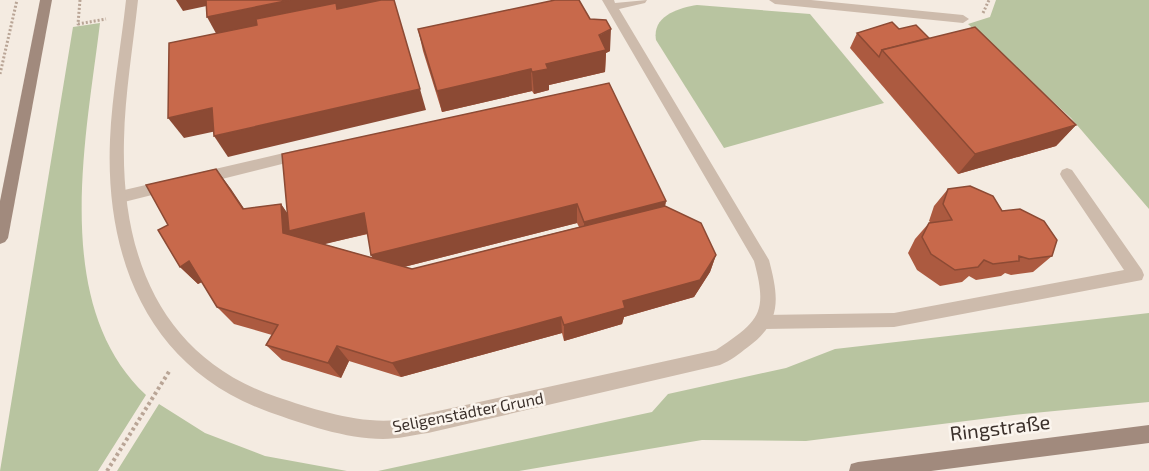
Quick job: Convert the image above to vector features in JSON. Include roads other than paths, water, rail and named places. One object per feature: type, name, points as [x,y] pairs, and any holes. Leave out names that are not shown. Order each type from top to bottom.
[{"type":"main road","points":[[0,238],[46,0]]},
{"type":"main road","name":"Ringstraße","points":[[858,471],[1149,434]]},
{"type":"street","points":[[641,0],[610,3],[761,260],[769,285],[769,304],[764,322],[894,320],[1136,275],[1067,174]]},
{"type":"street","points":[[775,0],[963,19]]},
{"type":"street","name":"Seligenstädter Grund","points":[[131,8],[118,140],[120,197],[135,273],[153,311],[182,352],[231,388],[269,404],[379,430],[428,424],[720,357],[756,332],[764,322]]},
{"type":"street","points":[[120,197],[311,152]]}]
